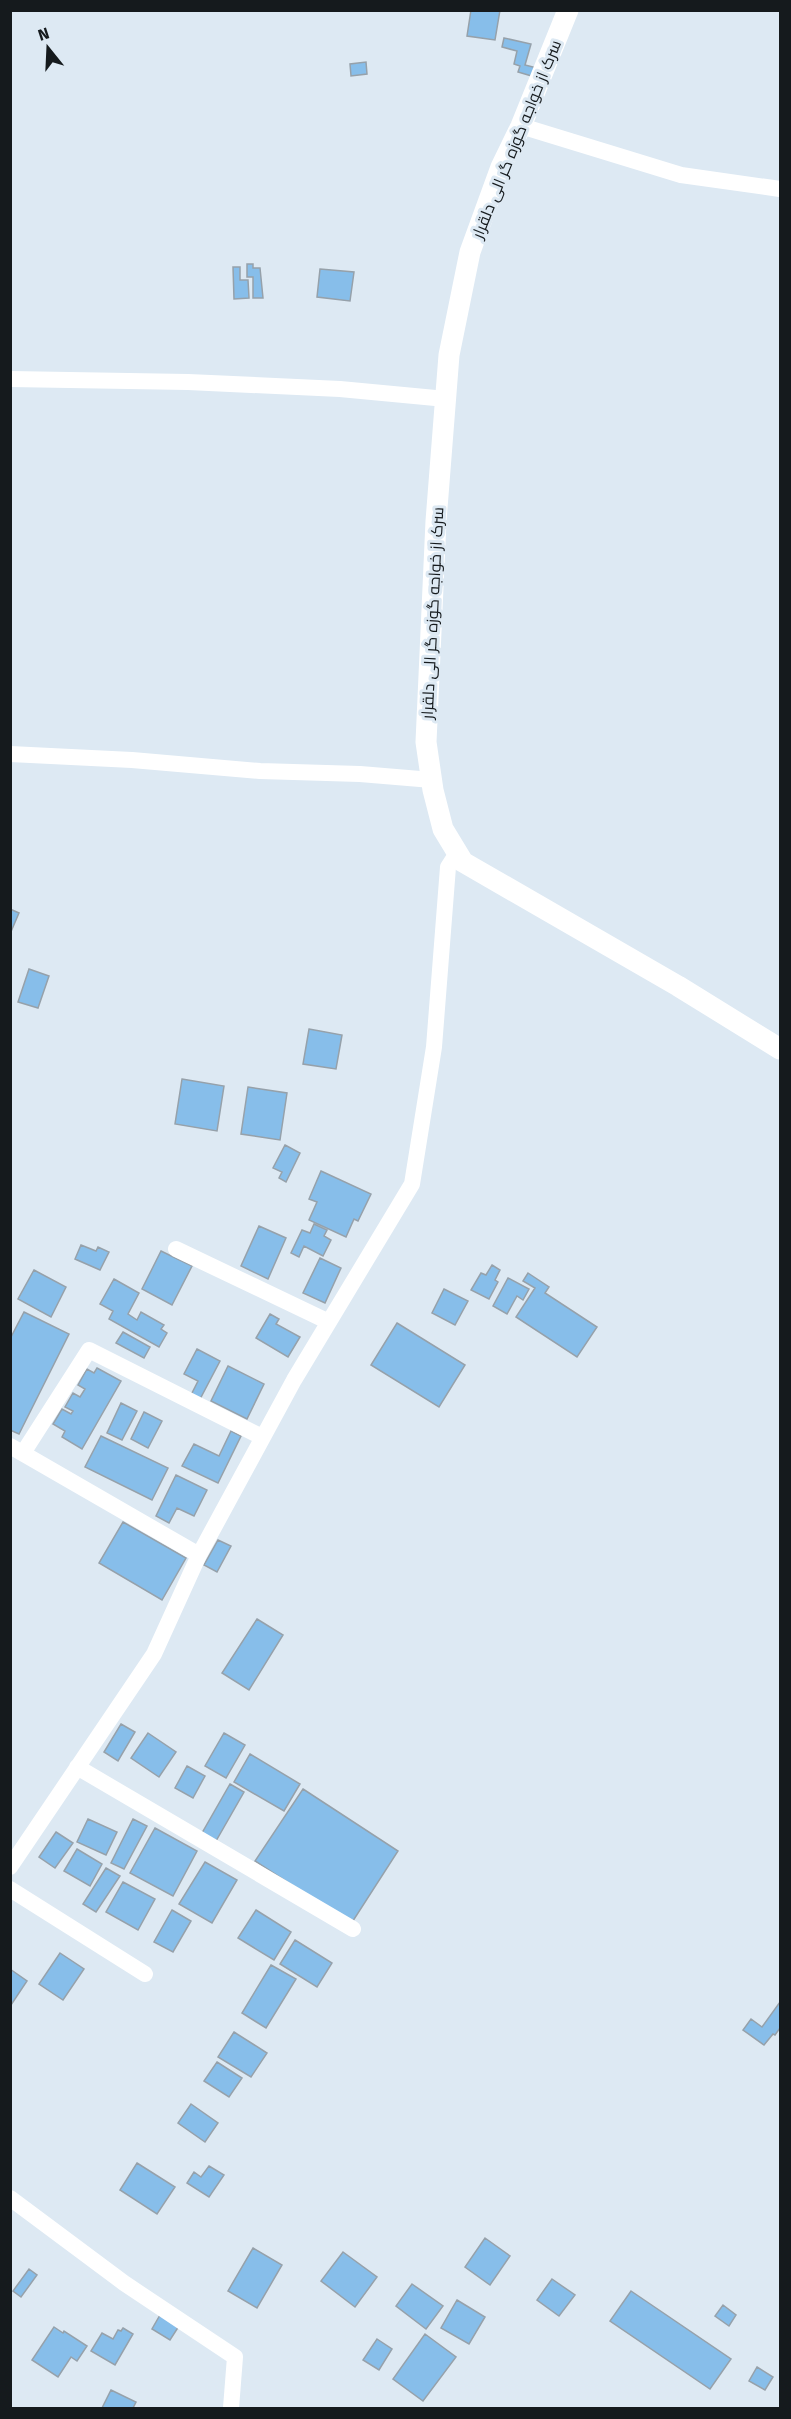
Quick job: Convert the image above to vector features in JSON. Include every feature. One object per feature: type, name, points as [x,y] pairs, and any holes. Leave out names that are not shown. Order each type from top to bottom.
[{"type":"street","name":"سرک از خواجه گوزه گر الی دلقرار","points":[[568,10],[521,126],[501,167],[470,252],[449,355],[436,521],[426,742],[432,780],[443,829],[463,862],[678,986],[780,1049]]},
{"type":"street","points":[[521,126],[681,175],[780,189]]},
{"type":"street","points":[[10,379],[340,389],[446,399]]},
{"type":"street","points":[[10,754],[432,780]]},
{"type":"street","points":[[10,1867],[154,1654],[199,1555],[262,1437],[328,1322],[412,1184],[434,1047],[448,867],[457,853]]},
{"type":"street","points":[[176,1249],[328,1322]]},
{"type":"street","points":[[199,1555],[17,1449],[89,1350],[262,1437]]},
{"type":"street","points":[[77,1767],[353,1929]]},
{"type":"street","points":[[10,1889],[145,1974]]},
{"type":"street","points":[[10,2198],[124,2283],[235,2357],[231,2409]]},
{"type":"building","points":[[471,10],[500,10],[495,40],[467,36]]},
{"type":"building","points":[[504,38],[531,44],[525,65],[537,68],[535,77],[518,72],[520,66],[514,64],[517,51],[502,47]]},
{"type":"building","points":[[366,62],[367,74],[351,76],[350,64]]},
{"type":"building","points":[[247,264],[253,264],[253,268],[260,268],[263,298],[253,298],[253,277],[247,277]]},
{"type":"building","points":[[233,267],[240,267],[240,280],[248,280],[249,298],[234,299]]},
{"type":"building","points":[[320,269],[354,272],[350,301],[317,297]]},
{"type":"building","points":[[10,909],[19,913],[10,934]]},
{"type":"building","points":[[29,969],[49,976],[38,1008],[18,1002]]},
{"type":"building","points":[[309,1029],[342,1035],[336,1069],[303,1064]]},
{"type":"building","points":[[182,1079],[224,1086],[217,1131],[175,1124]]},
{"type":"building","points":[[248,1087],[287,1093],[280,1140],[241,1134]]},
{"type":"building","points":[[285,1145],[300,1153],[286,1182],[279,1178],[282,1172],[273,1168]]},
{"type":"building","points":[[321,1171],[371,1194],[358,1221],[354,1219],[346,1237],[309,1220],[317,1202],[309,1199]]},
{"type":"building","points":[[314,1224],[327,1230],[324,1236],[331,1240],[323,1256],[304,1246],[299,1257],[291,1253],[302,1230],[310,1233]]},
{"type":"building","points":[[259,1226],[286,1238],[268,1279],[241,1266]]},
{"type":"building","points":[[81,1245],[96,1251],[98,1247],[109,1252],[100,1270],[75,1259]]},
{"type":"building","points":[[161,1251],[192,1266],[172,1305],[142,1289]]},
{"type":"building","points":[[320,1258],[341,1268],[325,1303],[303,1293]]},
{"type":"building","points":[[492,1265],[500,1270],[495,1280],[498,1282],[489,1299],[471,1290],[481,1273],[486,1275]]},
{"type":"building","points":[[34,1270],[66,1287],[51,1317],[18,1299]]},
{"type":"building","points":[[528,1273],[549,1287],[545,1293],[597,1327],[577,1357],[516,1317],[535,1288],[523,1281]]},
{"type":"building","points":[[508,1278],[529,1289],[523,1300],[517,1296],[507,1314],[493,1306]]},
{"type":"building","points":[[114,1279],[139,1293],[128,1314],[137,1320],[141,1312],[164,1325],[161,1329],[167,1333],[159,1347],[109,1319],[113,1311],[100,1304]]},
{"type":"building","points":[[444,1289],[468,1301],[455,1325],[432,1313]]},
{"type":"building","points":[[24,1312],[69,1334],[19,1434],[10,1430],[10,1339]]},
{"type":"building","points":[[270,1314],[279,1319],[276,1324],[300,1337],[288,1357],[256,1338]]},
{"type":"building","points":[[397,1323],[465,1365],[439,1407],[371,1365]]},
{"type":"building","points":[[123,1332],[150,1347],[144,1358],[116,1343]]},
{"type":"building","points":[[197,1349],[220,1361],[199,1401],[190,1397],[198,1381],[184,1374]]},
{"type":"building","points":[[228,1366],[264,1384],[247,1419],[211,1401]]},
{"type":"building","points":[[97,1368],[121,1381],[82,1449],[62,1437],[65,1431],[53,1424],[62,1409],[71,1414],[73,1411],[65,1407],[73,1393],[80,1397],[85,1389],[78,1385],[87,1369],[94,1373]]},
{"type":"building","points":[[121,1403],[137,1411],[122,1440],[107,1433]]},
{"type":"building","points":[[144,1412],[162,1421],[148,1448],[131,1439]]},
{"type":"building","points":[[231,1431],[241,1436],[218,1483],[182,1466],[194,1444],[219,1456]]},
{"type":"building","points":[[101,1436],[168,1468],[152,1500],[85,1467]]},
{"type":"building","points":[[176,1475],[207,1490],[194,1516],[177,1508],[169,1523],[156,1516]]},
{"type":"building","points":[[123,1522],[186,1558],[162,1600],[99,1563]]},
{"type":"building","points":[[218,1540],[231,1546],[217,1572],[204,1565]]},
{"type":"building","points":[[257,1619],[283,1635],[249,1690],[222,1673]]},
{"type":"building","points":[[121,1724],[135,1732],[118,1761],[104,1752]]},
{"type":"building","points":[[148,1733],[176,1752],[159,1777],[131,1758]]},
{"type":"building","points":[[224,1733],[245,1745],[226,1778],[205,1766]]},
{"type":"building","points":[[250,1754],[300,1784],[284,1811],[234,1782]]},
{"type":"building","points":[[187,1766],[205,1776],[193,1798],[175,1788]]},
{"type":"building","points":[[230,1784],[244,1792],[216,1841],[202,1833]]},
{"type":"building","points":[[303,1789],[398,1851],[351,1924],[255,1861]]},
{"type":"building","points":[[88,1819],[117,1832],[106,1855],[77,1842]]},
{"type":"building","points":[[133,1819],[147,1826],[124,1869],[111,1863]]},
{"type":"building","points":[[155,1828],[197,1851],[173,1896],[130,1873]]},
{"type":"building","points":[[56,1832],[73,1843],[55,1868],[39,1857]]},
{"type":"building","points":[[77,1849],[102,1864],[90,1886],[64,1871]]},
{"type":"building","points":[[205,1862],[237,1880],[212,1923],[179,1904]]},
{"type":"building","points":[[106,1868],[120,1876],[96,1912],[83,1904]]},
{"type":"building","points":[[123,1882],[155,1899],[138,1930],[106,1912]]},
{"type":"building","points":[[172,1910],[191,1921],[173,1952],[154,1942]]},
{"type":"building","points":[[256,1910],[291,1932],[274,1960],[238,1938]]},
{"type":"building","points":[[295,1940],[332,1963],[317,1987],[280,1964]]},
{"type":"building","points":[[60,1953],[84,1969],[63,2000],[39,1984]]},
{"type":"building","points":[[271,1965],[296,1979],[266,2028],[242,2013]]},
{"type":"building","points":[[10,1969],[27,1981],[11,2005],[10,2005]]},
{"type":"building","points":[[780,2002],[780,2028],[764,2045],[743,2030],[751,2019],[762,2027]]},
{"type":"building","points":[[234,2032],[267,2053],[251,2077],[218,2057]]},
{"type":"building","points":[[217,2062],[242,2078],[229,2097],[204,2081]]},
{"type":"building","points":[[191,2104],[218,2123],[205,2142],[178,2123]]},
{"type":"building","points":[[137,2163],[175,2187],[157,2214],[120,2190]]},
{"type":"building","points":[[209,2166],[224,2175],[209,2197],[187,2183],[194,2172],[201,2177]]},
{"type":"building","points":[[485,2238],[510,2256],[490,2285],[465,2267]]},
{"type":"building","points":[[253,2248],[282,2265],[257,2308],[228,2291]]},
{"type":"building","points":[[343,2252],[377,2277],[355,2307],[321,2281]]},
{"type":"building","points":[[29,2269],[37,2275],[21,2297],[13,2291]]},
{"type":"building","points":[[552,2279],[575,2295],[559,2316],[537,2300]]},
{"type":"building","points":[[412,2284],[443,2306],[426,2329],[396,2306]]},
{"type":"building","points":[[631,2291],[731,2359],[710,2389],[610,2321]]},
{"type":"building","points":[[457,2300],[485,2317],[469,2344],[441,2328]]},
{"type":"building","points":[[723,2305],[736,2315],[729,2326],[715,2316]]},
{"type":"building","points":[[160,2315],[179,2326],[170,2340],[152,2329]]},
{"type":"building","points":[[54,2327],[87,2346],[77,2361],[71,2357],[58,2377],[32,2360]]},
{"type":"building","points":[[123,2328],[133,2334],[115,2365],[91,2351],[102,2333],[113,2339],[118,2330],[121,2331]]},
{"type":"building","points":[[425,2334],[456,2357],[423,2401],[393,2379]]},
{"type":"building","points":[[377,2339],[392,2349],[379,2370],[363,2360]]},
{"type":"building","points":[[757,2367],[773,2377],[765,2390],[749,2381]]},
{"type":"building","points":[[111,2390],[136,2402],[133,2408],[102,2408]]}]
